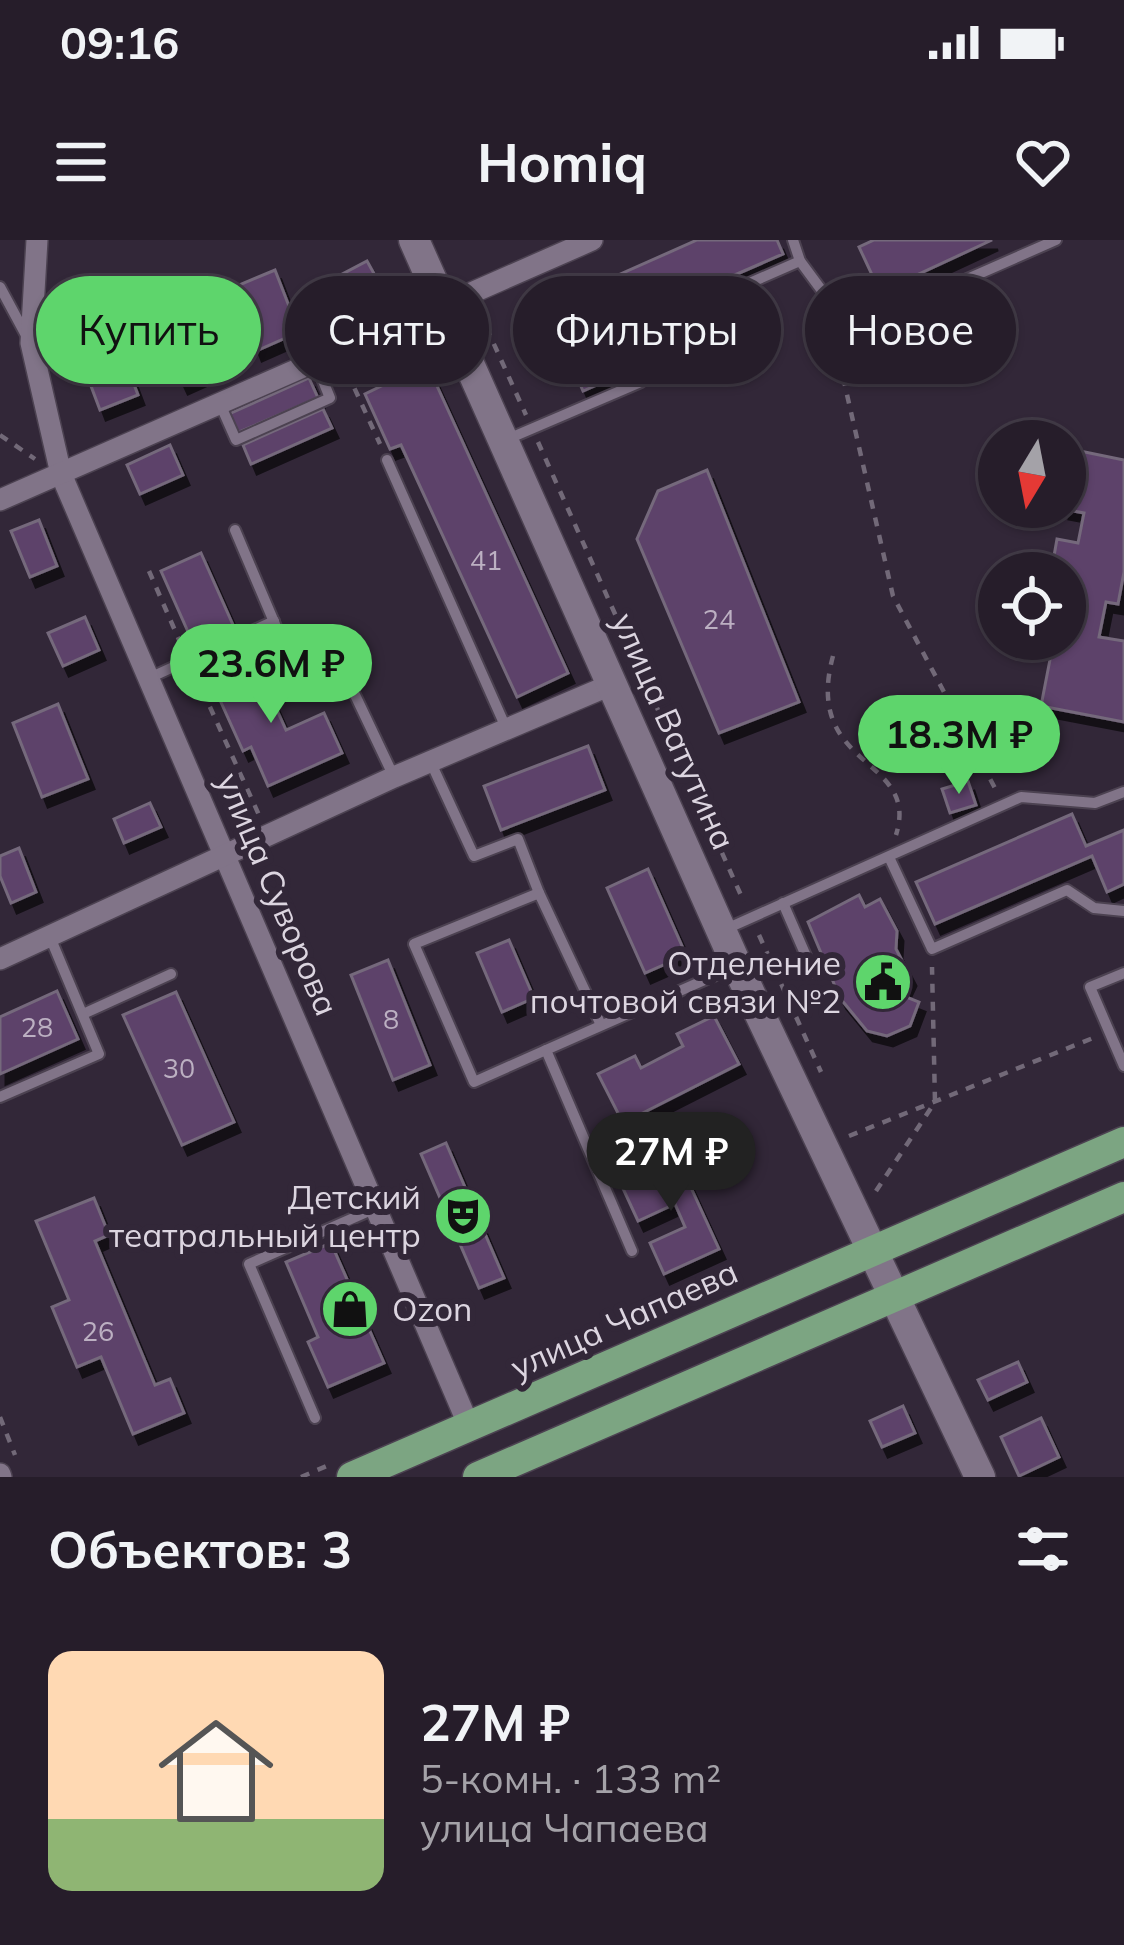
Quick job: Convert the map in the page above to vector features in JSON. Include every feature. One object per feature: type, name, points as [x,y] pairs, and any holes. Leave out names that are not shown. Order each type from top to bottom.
[{"type":"main road","name":"улица Ватутина","points":[[414,240],[440,276]]},
{"type":"main road","name":"улица Ватутина","points":[[489,369],[519,434],[615,683],[737,966],[980,1477]]},
{"type":"main road","name":"улица Чапаева","points":[[352,1477],[1124,1142]]},
{"type":"main road","points":[[478,1477],[1124,1198]]},
{"type":"street","name":"улица Суворова","points":[[37,240],[31,343],[61,474],[469,1426]]},
{"type":"street","points":[[489,282],[562,246],[592,240]]},
{"type":"street","points":[[0,500],[285,375]]},
{"type":"street","points":[[0,959],[394,777],[615,683]]},
{"type":"lane","points":[[793,240],[800,261],[851,330],[1056,240]]},
{"type":"lane","points":[[519,434],[641,382],[626,337],[800,261]]},
{"type":"lane","points":[[0,287],[31,343]]},
{"type":"lane","points":[[220,404],[236,440],[330,398],[324,384]]},
{"type":"lane","points":[[387,460],[507,730]]},
{"type":"lane","points":[[236,530],[305,695],[364,672]]},
{"type":"lane","points":[[147,679],[274,621]]},
{"type":"lane","points":[[347,678],[394,777]]},
{"type":"lane","points":[[430,761],[474,856],[518,839],[601,1025]]},
{"type":"lane","points":[[722,931],[1021,797],[1095,803],[1124,792]]},
{"type":"lane","points":[[889,857],[932,950],[1067,890],[1094,908],[1124,911]]},
{"type":"lane","points":[[539,893],[414,944],[474,1082],[737,966]]},
{"type":"lane","points":[[783,903],[813,972]]},
{"type":"lane","points":[[0,1097],[99,1054],[50,937]]},
{"type":"lane","points":[[1124,973],[1090,987],[1124,1066]]},
{"type":"lane","points":[[83,1014],[171,974]]},
{"type":"lane","points":[[546,1050],[632,1251]]},
{"type":"lane","points":[[315,1418],[249,1264],[376,1208]]},
{"type":"path","points":[[489,369],[830,1092]]},
{"type":"path","points":[[353,384],[387,460]]},
{"type":"path","points":[[845,384],[893,596],[979,748],[1002,805]]},
{"type":"path","points":[[1,439],[61,474]]},
{"type":"path","points":[[148,571],[258,816],[280,807]]},
{"type":"path","points":[[833,656],[826,698],[833,724],[853,753],[895,787],[904,805],[889,857]]},
{"type":"path","points":[[877,1191],[935,1102],[932,950]]},
{"type":"path","points":[[858,1154],[849,1136],[1109,1032]]},
{"type":"path","points":[[867,1172],[882,1203]]},
{"type":"path","points":[[0,1417],[6,1469]]},
{"type":"building","points":[[697,240],[777,240],[783,254],[732,276],[616,276]]},
{"type":"building","points":[[874,240],[992,240],[914,276],[873,276],[859,247]]},
{"type":"building","points":[[367,261],[375,276],[339,276]]},
{"type":"building","points":[[275,270],[285,296],[285,338],[261,349],[261,276]]},
{"type":"building","points":[[134,384],[138,395],[100,410],[91,386]]},
{"type":"building","points":[[296,384],[312,384],[318,398],[237,433],[229,414]]},
{"type":"building","points":[[386,384],[436,384],[568,673],[517,697],[401,445],[390,449],[365,394]]},
{"type":"building","points":[[323,409],[332,428],[251,464],[243,445]]},
{"type":"building","points":[[170,445],[183,475],[140,494],[127,465]]},
{"type":"building","points":[[1086,452],[1124,460],[1124,572],[1118,604],[1106,602],[1099,637],[1124,641],[1124,722],[1041,706],[1050,660],[1086,660],[1086,552],[1055,552],[1057,539],[1078,543],[1081,528],[1086,528]]},
{"type":"building","points":[[707,470],[799,702],[719,733],[637,539],[658,491]]},
{"type":"building","points":[[39,520],[57,566],[30,577],[11,531]]},
{"type":"building","points":[[201,553],[233,625],[193,643],[161,571]]},
{"type":"building","points":[[85,617],[99,650],[63,666],[48,633]]},
{"type":"building","points":[[254,659],[286,730],[324,713],[342,753],[268,786],[251,747],[243,751],[210,678]]},
{"type":"building","points":[[58,704],[88,779],[42,797],[13,723]]},
{"type":"building","points":[[588,746],[605,790],[501,830],[484,786]]},
{"type":"building","points":[[968,781],[976,805],[950,813],[942,789]]},
{"type":"building","points":[[150,803],[161,827],[124,843],[114,819]]},
{"type":"building","points":[[1072,814],[1086,846],[1124,830],[1124,884],[1107,892],[1092,856],[935,924],[916,882]]},
{"type":"building","points":[[19,848],[36,892],[11,903],[0,876],[0,856]]},
{"type":"building","points":[[648,869],[686,955],[645,973],[607,888]]},
{"type":"building","points":[[859,895],[865,907],[880,899],[897,931],[896,949],[910,976],[901,995],[919,1002],[910,1026],[887,1036],[867,1031],[840,998],[808,922]]},
{"type":"building","points":[[509,940],[534,998],[502,1012],[477,953]]},
{"type":"building","points":[[388,960],[430,1065],[393,1080],[351,975]]},
{"type":"building","points":[[57,991],[78,1039],[0,1074],[0,1017]]},
{"type":"building","points":[[176,992],[234,1122],[182,1145],[123,1015]]},
{"type":"building","points":[[714,1016],[739,1064],[623,1123],[598,1074],[635,1056],[641,1068],[683,1046],[677,1034]]},
{"type":"building","name":"Детский театральный центр","points":[[446,1143],[504,1278],[479,1288],[421,1154]]},
{"type":"building","points":[[677,1157],[719,1249],[664,1274],[650,1243],[685,1227],[675,1204],[638,1221],[620,1182]]},
{"type":"building","points":[[94,1198],[109,1235],[95,1241],[155,1385],[170,1379],[184,1413],[133,1434],[101,1357],[77,1367],[52,1307],[69,1300],[36,1221]]},
{"type":"building","points":[[331,1243],[384,1363],[328,1387],[308,1342],[318,1337],[286,1262]]},
{"type":"building","points":[[1018,1362],[1027,1382],[988,1400],[978,1380]]},
{"type":"building","points":[[903,1406],[915,1433],[882,1447],[870,1421]]},
{"type":"building","points":[[1041,1418],[1059,1457],[1019,1476],[1001,1437]]},
{"type":"place","name":"Отделение почтовой связи №2","points":[[883,982]]},
{"type":"place","name":"Детский театральный центр","points":[[463,1216]]},
{"type":"place","name":"Ozon","points":[[350,1309]]}]
